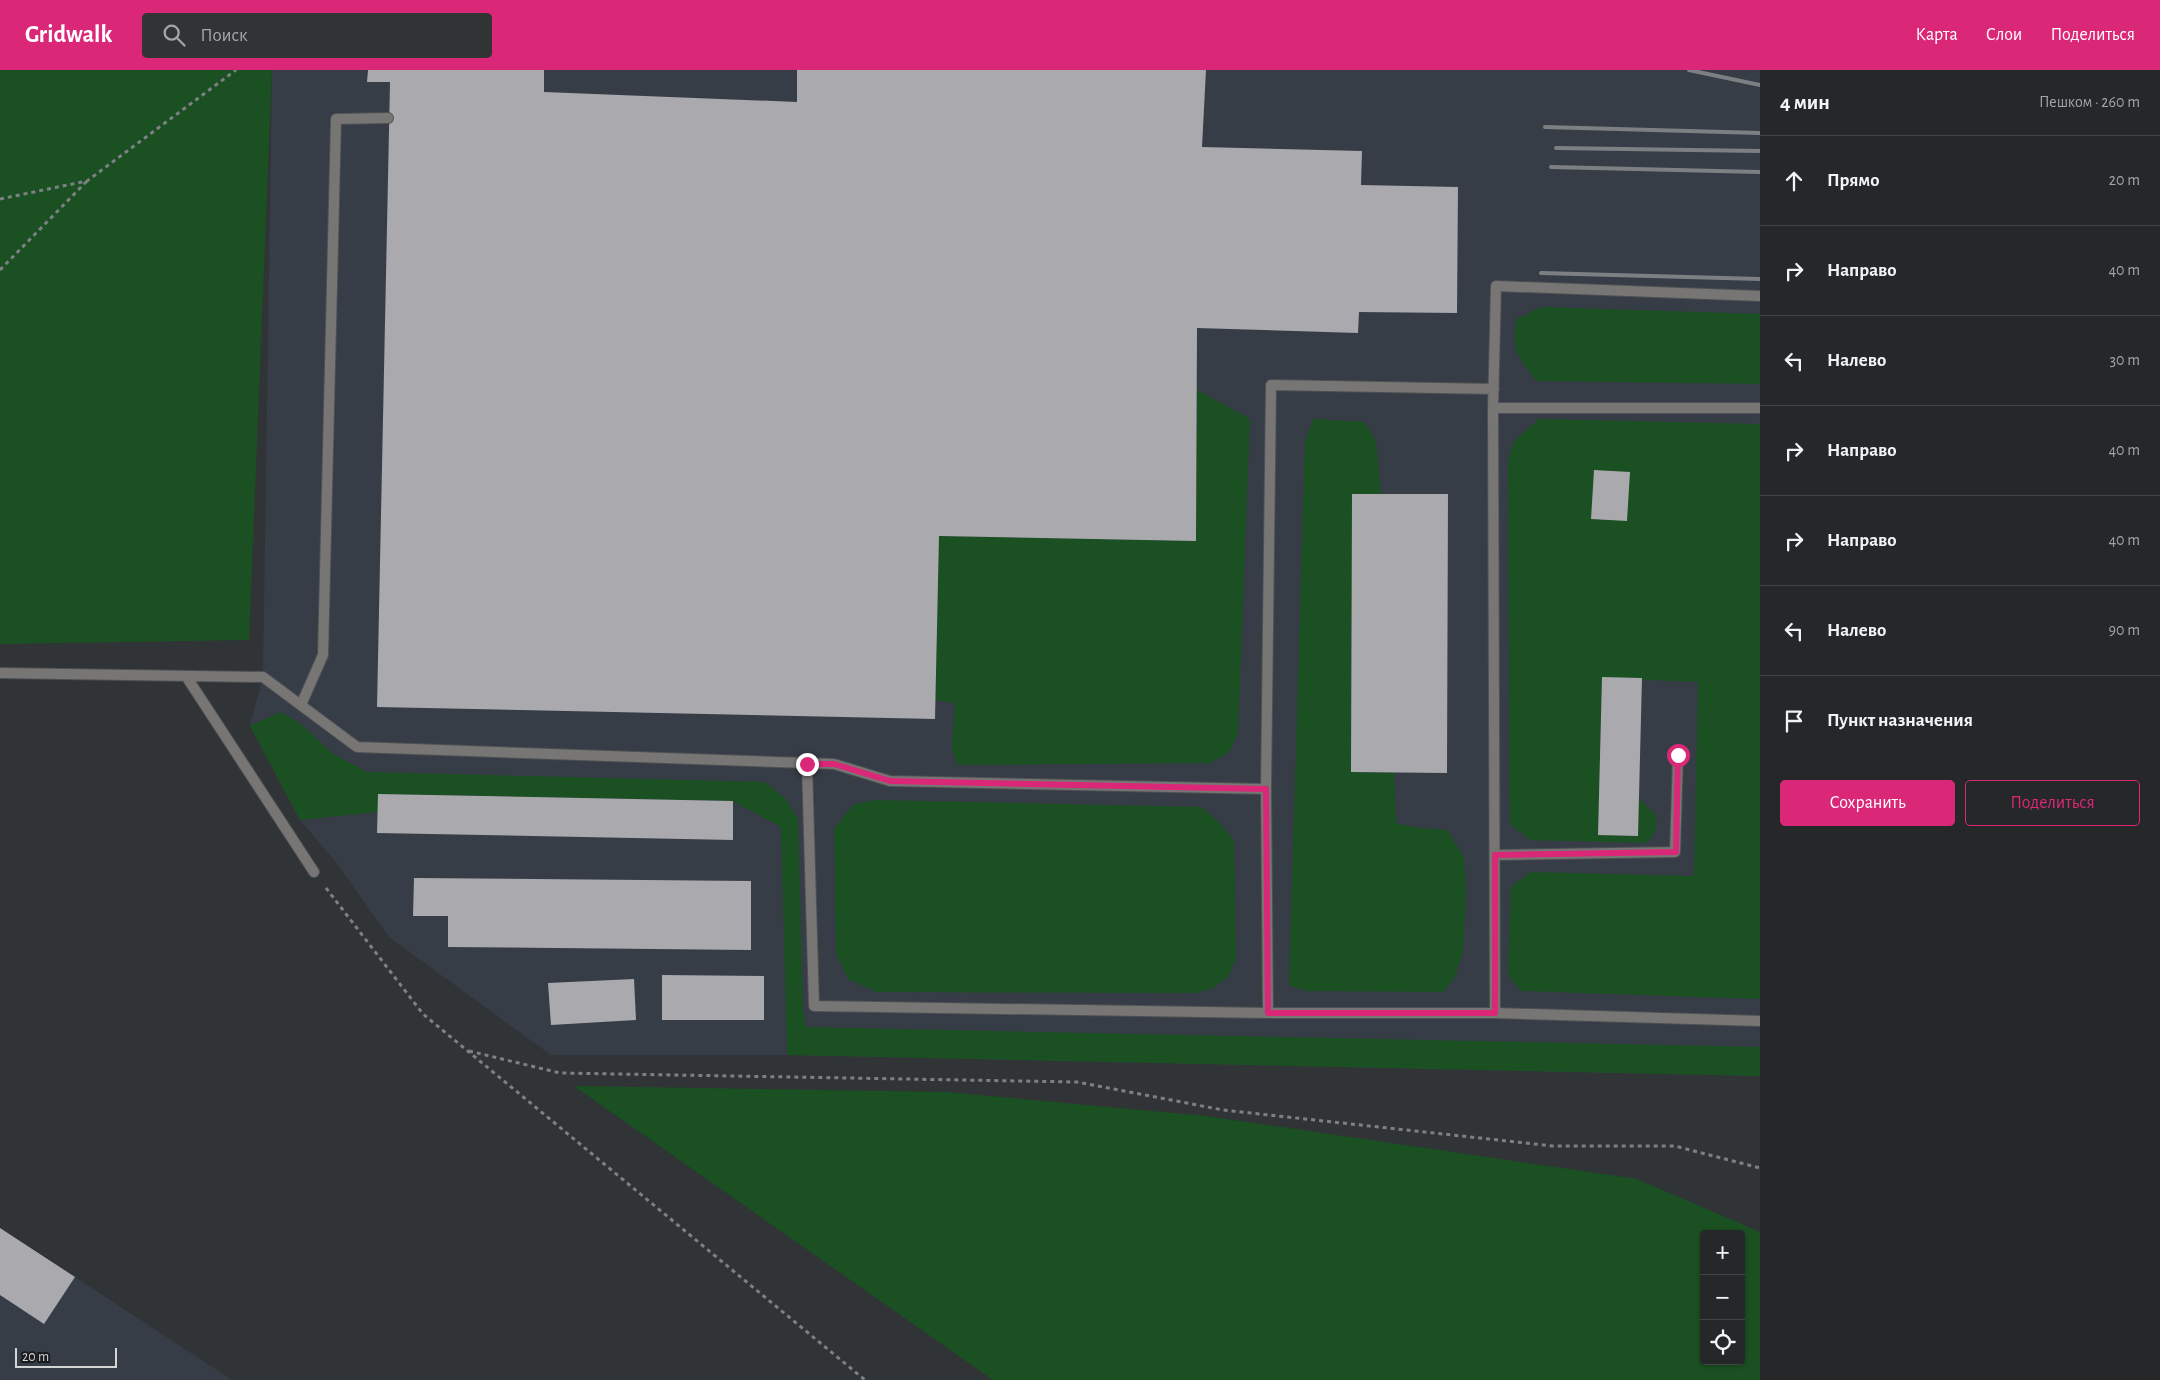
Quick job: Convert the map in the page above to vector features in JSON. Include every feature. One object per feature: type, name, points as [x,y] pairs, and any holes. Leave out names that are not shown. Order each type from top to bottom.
[{"type":"lane","points":[[301,705],[323,655],[336,119],[388,118]]},
{"type":"lane","points":[[1495,1013],[1493,408],[1496,286],[1760,296]]},
{"type":"lane","points":[[1268,1013],[1266,789],[1271,385],[1494,389]]},
{"type":"lane","points":[[1493,408],[1760,408]]},
{"type":"lane","points":[[0,673],[263,677],[357,747],[834,764],[890,781],[1266,789]]},
{"type":"lane","points":[[186,676],[314,872]]},
{"type":"lane","points":[[1495,855],[1676,852],[1678,755]]},
{"type":"lane","points":[[807,764],[814,1006],[1268,1013],[1495,1013],[1760,1021]]},
{"type":"path","points":[[0,270],[87,181],[236,70]]},
{"type":"path","points":[[0,199],[87,181]]},
{"type":"path","points":[[314,872],[423,1014],[865,1380]]},
{"type":"path","points":[[469,1051],[560,1073],[1077,1082],[1223,1110],[1553,1146],[1675,1146],[1760,1168]]},
{"type":"shaded area","points":[[272,70],[1760,70],[1760,1076],[787,1055],[551,1055],[389,937],[335,861],[300,820],[250,726],[263,677]]},
{"type":"shaded area","points":[[0,1228],[75,1277],[232,1380],[0,1380]]},
{"type":"green space","points":[[0,70],[272,70],[249,640],[0,644]]},
{"type":"green space","points":[[1541,307],[1760,314],[1760,384],[1537,381],[1525,366],[1518,353],[1515,329],[1517,319]]},
{"type":"green space","points":[[1197,390],[1250,419],[1238,732],[1230,751],[1211,763],[957,765],[952,748],[955,703],[935,700],[939,536],[1196,541]]},
{"type":"green space","points":[[1313,419],[1364,422],[1376,441],[1381,494],[1352,494],[1351,772],[1394,773],[1396,823],[1419,828],[1447,830],[1464,857],[1466,893],[1463,951],[1455,977],[1443,992],[1306,991],[1289,985],[1305,442]]},
{"type":"green space","points":[[1539,419],[1760,424],[1760,999],[1521,991],[1508,975],[1511,887],[1531,872],[1694,876],[1698,682],[1602,678],[1598,835],[1638,836],[1639,799],[1657,816],[1655,832],[1647,843],[1530,840],[1510,824],[1508,462],[1514,441]]},
{"type":"green space","points":[[281,712],[301,724],[333,754],[367,772],[765,782],[786,799],[798,819],[803,1011],[806,1027],[1760,1047],[1760,1076],[787,1055],[781,827],[733,801],[378,794],[378,812],[300,820],[250,726]]},
{"type":"green space","points":[[874,800],[1201,807],[1218,821],[1234,841],[1236,958],[1228,977],[1211,989],[1195,993],[877,992],[848,979],[836,954],[834,829],[853,805]]},
{"type":"green space","points":[[574,1086],[947,1092],[1206,1116],[1637,1179],[1760,1232],[1760,1380],[993,1380]]},
{"type":"building","points":[[368,70],[544,70],[544,92],[797,102],[797,70],[1206,70],[1202,147],[1362,151],[1361,185],[1458,187],[1457,313],[1359,312],[1358,333],[1197,328],[1196,541],[939,536],[935,719],[377,707],[390,82],[367,82]]},
{"type":"building","points":[[1594,470],[1630,472],[1627,521],[1591,519]]},
{"type":"building","points":[[1352,494],[1448,494],[1447,773],[1351,772]]},
{"type":"building","points":[[1602,677],[1642,678],[1638,836],[1598,835]]},
{"type":"building","points":[[378,794],[733,801],[733,840],[377,833]]},
{"type":"building","points":[[414,878],[751,881],[751,950],[448,947],[448,916],[413,916]]},
{"type":"building","points":[[662,975],[764,976],[764,1020],[662,1020]]},
{"type":"building","points":[[634,979],[636,1020],[551,1025],[548,983]]},
{"type":"building","points":[[0,1228],[75,1277],[44,1324],[0,1295]]},
{"type":"railway","points":[[1689,70],[1760,85]]},
{"type":"railway","points":[[1545,127],[1760,133]]},
{"type":"railway","points":[[1556,148],[1760,151]]},
{"type":"railway","points":[[1551,167],[1760,172]]},
{"type":"railway","points":[[1541,273],[1760,279]]},
{"type":"route","points":[[807,764],[834,764],[890,781],[1266,789],[1268,1013],[1495,1013],[1495,855],[1676,852],[1678,755]]}]
